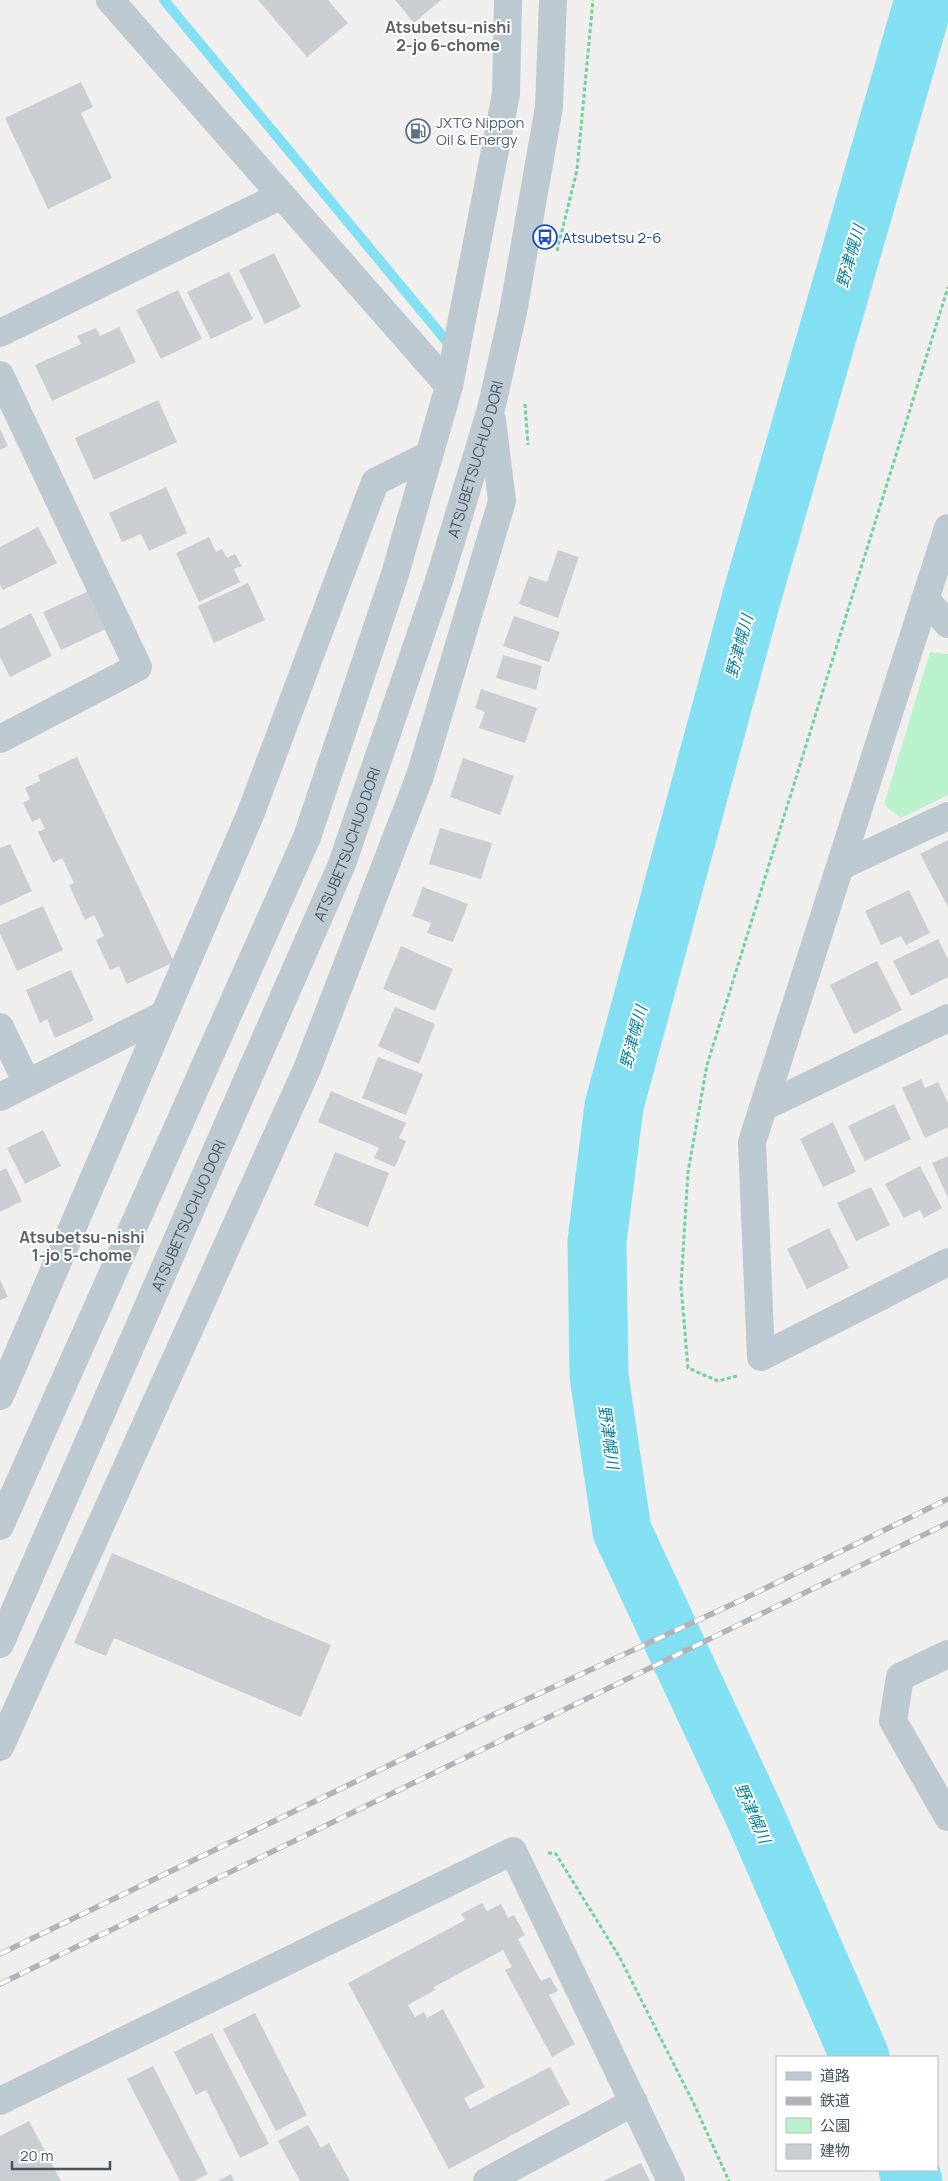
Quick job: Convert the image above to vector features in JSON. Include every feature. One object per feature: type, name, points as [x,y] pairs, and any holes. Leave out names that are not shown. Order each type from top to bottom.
[{"type":"street","points":[[110,0],[280,196],[449,386]]},
{"type":"street","points":[[0,1526],[307,837],[395,574],[449,386],[506,94],[508,0]]},
{"type":"street","name":"ATSUBETSUCHUO DORI","points":[[0,1644],[342,864],[438,584],[491,409],[513,312],[549,107],[553,0]]},
{"type":"street","points":[[0,334],[280,196]]},
{"type":"street","points":[[0,375],[138,667],[0,738]]},
{"type":"street","points":[[0,1747],[307,1068],[420,776],[502,501],[491,409]]},
{"type":"street","points":[[0,1396],[250,815],[375,482],[429,455]]},
{"type":"street","points":[[948,528],[752,1142],[761,1357],[948,1262]]},
{"type":"street","points":[[925,600],[948,624]]},
{"type":"street","points":[[841,866],[948,816]]},
{"type":"street","points":[[0,1096],[163,1015]]},
{"type":"street","points":[[764,1107],[948,1018]]},
{"type":"street","points":[[0,1027],[27,1083]]},
{"type":"street","points":[[948,1654],[900,1677],[893,1721],[948,1817]]},
{"type":"street","points":[[0,2101],[513,1851],[671,2181]]},
{"type":"street","points":[[486,2181],[634,2102]]},
{"type":"path","points":[[761,1357],[740,1375],[718,1381],[688,1368],[680,1286],[688,1172],[707,1065],[948,287]]},
{"type":"path","points":[[513,1851],[556,1854],[620,1958],[694,2104],[729,2181]]},
{"type":"green space","points":[[930,652],[948,654],[948,795],[901,818],[884,805]]},
{"type":"building","points":[[258,0],[328,0],[348,23],[307,57]]},
{"type":"building","points":[[395,0],[441,0],[414,23]]},
{"type":"building","points":[[81,82],[93,107],[81,113],[112,178],[48,209],[5,118]]},
{"type":"building","points":[[274,253],[301,307],[265,324],[239,270]]},
{"type":"building","points":[[229,272],[253,319],[211,339],[187,292]]},
{"type":"building","points":[[178,290],[202,339],[161,359],[136,310]]},
{"type":"building","points":[[119,327],[136,362],[52,401],[35,365],[81,344],[77,336],[96,328],[100,336]]},
{"type":"building","points":[[158,400],[177,442],[94,480],[75,438]]},
{"type":"building","points":[[0,429],[8,446],[0,450]]},
{"type":"building","points":[[166,487],[187,533],[149,551],[141,534],[122,542],[109,513]]},
{"type":"building","points":[[38,527],[57,563],[3,590],[0,585],[0,547]]},
{"type":"building","points":[[209,537],[216,552],[222,549],[227,558],[235,554],[242,566],[234,569],[240,582],[199,602],[176,553]]},
{"type":"building","points":[[558,550],[579,557],[558,618],[519,604],[529,576],[547,582]]},
{"type":"building","points":[[248,583],[265,620],[214,643],[198,606]]},
{"type":"building","points":[[91,590],[108,628],[61,650],[43,612]]},
{"type":"building","points":[[31,613],[52,656],[10,677],[0,657],[0,629]]},
{"type":"building","points":[[514,616],[560,632],[549,662],[503,646]]},
{"type":"building","points":[[503,655],[542,666],[536,690],[496,678]]},
{"type":"building","points":[[481,689],[537,708],[525,743],[479,728],[485,712],[475,708]]},
{"type":"building","points":[[77,757],[174,962],[127,984],[119,966],[110,970],[96,940],[104,936],[94,915],[85,920],[69,885],[74,883],[62,858],[53,863],[38,832],[45,829],[40,818],[32,822],[23,803],[30,799],[25,788],[40,781],[38,775]]},
{"type":"building","points":[[463,758],[514,776],[500,815],[450,797]]},
{"type":"building","points":[[440,828],[492,843],[481,879],[429,864]]},
{"type":"building","points":[[948,840],[948,907],[920,854]]},
{"type":"building","points":[[10,844],[32,891],[0,906],[0,848]]},
{"type":"building","points":[[423,887],[468,904],[453,942],[427,933],[431,923],[412,916]]},
{"type":"building","points":[[909,890],[930,933],[906,945],[901,936],[881,945],[865,911]]},
{"type":"building","points":[[43,906],[63,950],[17,971],[0,933],[0,925]]},
{"type":"building","points":[[938,939],[948,959],[948,977],[911,996],[893,961]]},
{"type":"building","points":[[401,946],[453,969],[435,1011],[383,989]]},
{"type":"building","points":[[877,961],[902,1010],[854,1034],[830,985]]},
{"type":"building","points":[[71,970],[94,1020],[55,1038],[47,1019],[40,1023],[26,990]]},
{"type":"building","points":[[395,1007],[435,1024],[419,1064],[378,1046]]},
{"type":"building","points":[[378,1057],[423,1074],[406,1115],[362,1098]]},
{"type":"building","points":[[921,1079],[925,1088],[938,1082],[948,1103],[948,1127],[925,1138],[902,1088]]},
{"type":"building","points":[[331,1091],[406,1123],[399,1138],[406,1141],[395,1167],[374,1158],[379,1148],[318,1122]]},
{"type":"building","points":[[894,1104],[911,1139],[865,1161],[848,1126]]},
{"type":"building","points":[[833,1122],[856,1172],[823,1187],[800,1139]]},
{"type":"building","points":[[43,1130],[61,1166],[25,1184],[7,1148]]},
{"type":"building","points":[[335,1152],[389,1173],[368,1227],[314,1205]]},
{"type":"building","points":[[948,1156],[948,1198],[932,1163]]},
{"type":"building","points":[[920,1166],[942,1208],[924,1218],[920,1210],[904,1218],[885,1184]]},
{"type":"building","points":[[6,1168],[22,1201],[0,1212],[0,1171]]},
{"type":"building","points":[[871,1187],[890,1225],[856,1241],[837,1203]]},
{"type":"building","points":[[829,1228],[849,1268],[807,1289],[787,1249]]},
{"type":"building","points":[[0,1280],[8,1297],[0,1300]]},
{"type":"building","points":[[112,1553],[331,1645],[301,1717],[114,1638],[106,1656],[74,1643]]},
{"type":"building","points":[[482,1903],[487,1911],[501,1904],[508,1918],[514,1915],[525,1935],[518,1939],[541,1981],[550,1977],[558,1991],[549,1995],[575,2044],[552,2057],[505,1970],[512,1967],[503,1950],[434,1987],[435,1990],[408,2005],[415,2017],[424,2012],[427,2018],[443,2009],[485,2087],[464,2098],[470,2109],[550,2067],[570,2104],[449,2169],[348,1983],[465,1920],[461,1914]]},
{"type":"building","points":[[255,2013],[307,2115],[276,2131],[223,2029]]},
{"type":"building","points":[[212,2033],[269,2144],[240,2158],[206,2090],[196,2095],[174,2052]]},
{"type":"building","points":[[153,2066],[208,2174],[194,2181],[180,2181],[127,2079]]},
{"type":"building","points":[[29,2121],[61,2181],[0,2181],[0,2136]]},
{"type":"building","points":[[308,2125],[321,2148],[329,2143],[350,2181],[300,2181],[278,2141]]},
{"type":"building","points":[[641,2163],[650,2181],[603,2181]]},
{"type":"building","points":[[231,2174],[234,2181],[218,2181]]},
{"type":"waterway","points":[[164,0],[453,349]]},
{"type":"waterway","name":"野津幌川","points":[[860,2056],[754,1814],[622,1531],[599,1376],[597,1241],[614,1106],[752,596],[924,0]]},
{"type":"waterway","name":"野津幌川","points":[[908,2171],[913,2181]]},
{"type":"railway","points":[[0,1954],[497,1713],[735,1603],[948,1499]]},
{"type":"railway","points":[[0,1984],[948,1523]]},
{"type":"place","name":"JXTG Nippon Oil & Energy","points":[[418,131]]},
{"type":"place","name":"Atsubetsu 2-6","points":[[545,237]]},
{"type":"district","name":"Atsubetsu-nishi 2-jo 6-chome","points":[[448,36]]},
{"type":"district","name":"Atsubetsu-nishi 1-jo 5-chome","points":[[82,1246]]}]
